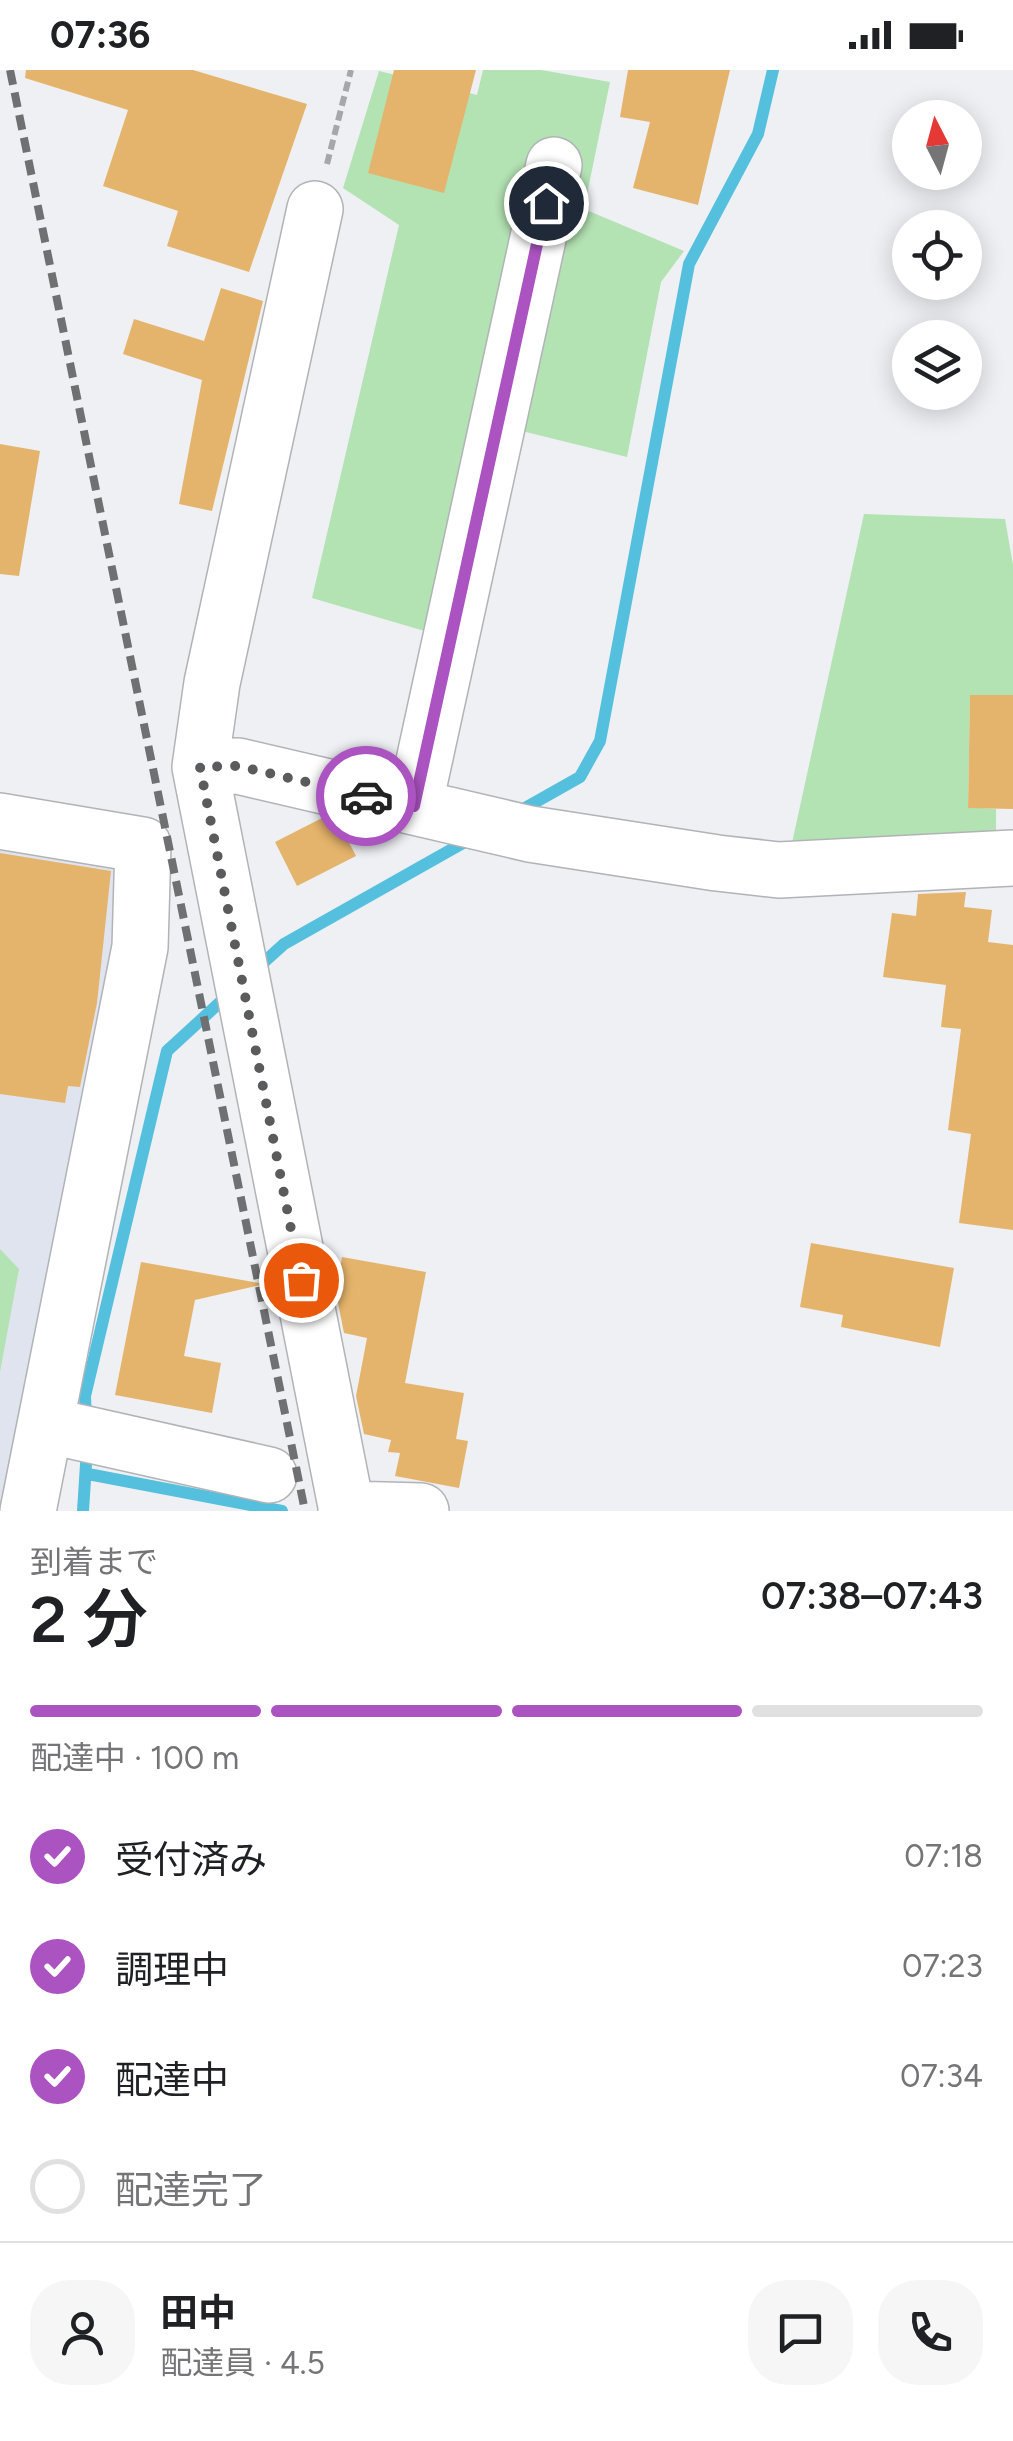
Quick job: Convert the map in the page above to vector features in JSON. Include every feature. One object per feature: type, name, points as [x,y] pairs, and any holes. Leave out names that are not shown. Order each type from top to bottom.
[{"type":"street","points":[[437,812],[554,165]]},
{"type":"street","points":[[315,209],[212,683],[200,767],[346,1510],[421,1511]]},
{"type":"street","points":[[200,767],[238,766],[530,834],[779,870],[1013,858]]},
{"type":"street","points":[[0,822],[142,845],[140,947],[55,1427],[28,1511]]},
{"type":"street","points":[[55,1427],[268,1475]]},
{"type":"path","points":[[315,209],[351,70]]},
{"type":"shaded area","points":[[0,834],[125,855],[123,941],[7,1511],[0,1511]]},
{"type":"green space","points":[[483,70],[541,70],[610,82],[584,209],[684,251],[661,282],[627,457],[518,430],[469,644],[312,598],[399,225],[343,188],[379,71],[477,95]]},
{"type":"green space","points":[[864,514],[1005,519],[1013,565],[1013,695],[970,696],[968,807],[996,809],[996,834],[790,852]]},
{"type":"green space","points":[[0,1249],[19,1269],[0,1372]]},
{"type":"building","points":[[26,70],[193,70],[307,104],[249,272],[167,246],[178,211],[103,186],[128,110],[25,78]]},
{"type":"building","points":[[394,70],[476,70],[444,193],[368,173]]},
{"type":"building","points":[[628,70],[730,70],[698,205],[633,188],[650,122],[620,117]]},
{"type":"building","points":[[221,288],[263,301],[212,511],[179,504],[202,380],[123,354],[134,319],[204,341]]},
{"type":"building","points":[[0,444],[40,451],[19,576],[0,574]]},
{"type":"building","points":[[970,695],[1013,695],[1013,809],[968,808]]},
{"type":"building","points":[[322,818],[338,821],[356,856],[297,886],[275,842]]},
{"type":"building","points":[[0,853],[111,871],[97,1003],[80,1087],[68,1086],[65,1103],[0,1094]]},
{"type":"building","points":[[966,892],[964,907],[992,910],[988,942],[1013,945],[1013,1230],[959,1223],[971,1134],[948,1130],[961,1029],[941,1027],[946,985],[883,977],[892,913],[916,916],[918,894]]},
{"type":"building","points":[[811,1243],[954,1268],[940,1347],[841,1327],[843,1315],[800,1307]]},
{"type":"building","points":[[342,1257],[426,1272],[405,1383],[464,1393],[456,1439],[468,1441],[459,1488],[395,1476],[400,1453],[388,1452],[391,1440],[364,1434],[356,1396],[367,1338],[344,1333],[336,1293]]},
{"type":"building","points":[[141,1262],[265,1284],[195,1300],[184,1356],[221,1363],[212,1413],[115,1395]]},
{"type":"waterway","points":[[518,812],[580,777],[600,741],[689,264],[758,134],[773,70]]},
{"type":"waterway","points":[[254,971],[284,944],[470,839]]},
{"type":"waterway","points":[[86,1419],[85,1396],[167,1051],[228,995]]},
{"type":"waterway","points":[[83,1511],[87,1449]]},
{"type":"waterway","points":[[88,1474],[282,1511]]},
{"type":"railway","points":[[10,70],[305,1511]]},
{"type":"way so far","points":[[301,1280],[200,767],[238,766],[366,796]]},
{"type":"route","points":[[366,796],[414,806],[546,203]]}]
